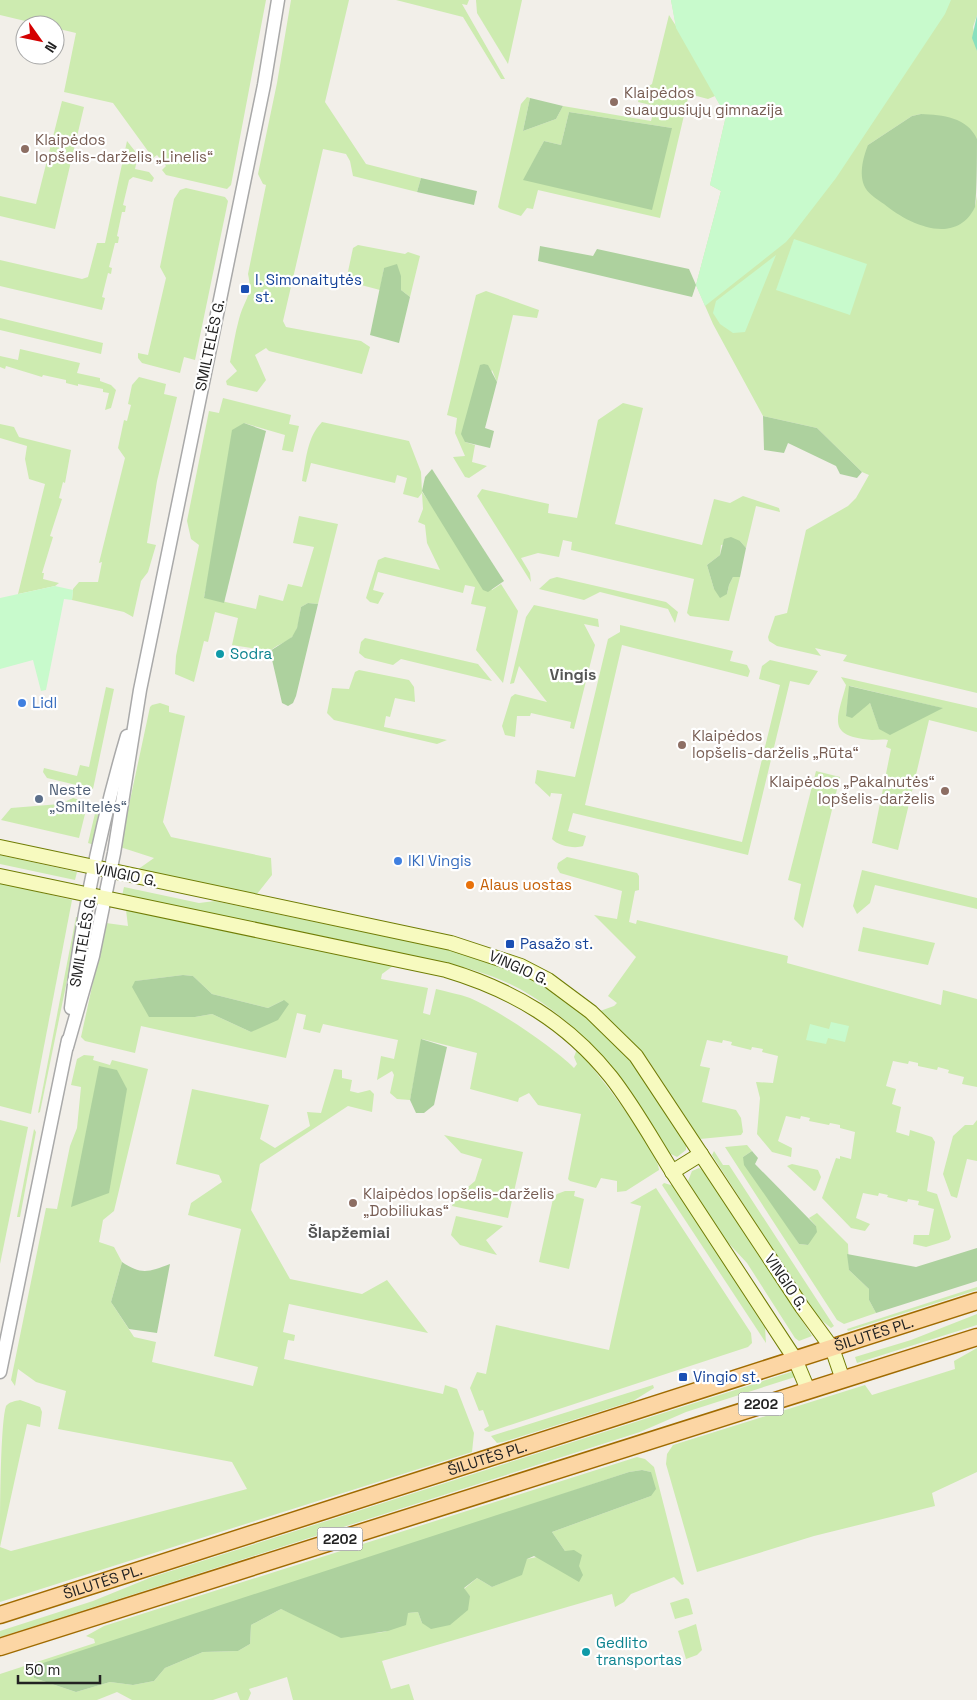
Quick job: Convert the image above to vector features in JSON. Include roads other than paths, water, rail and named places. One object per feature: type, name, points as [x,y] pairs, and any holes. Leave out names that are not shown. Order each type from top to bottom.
[{"type":"main road","name":"VINGIO G.","points":[[0,848],[451,943],[521,966],[571,995],[616,1034],[636,1056],[796,1299],[832,1348],[843,1380]]},
{"type":"main road","name":"VINGIO G.","points":[[0,876],[446,970],[482,981],[507,992],[553,1020],[592,1055],[626,1098],[672,1172],[795,1359],[808,1390]]},
{"type":"main road","points":[[672,1172],[701,1154]]},
{"type":"main road","name":"ŠILUTĖS PL.","points":[[2,1614],[977,1301]]},
{"type":"main road","name":"ŠILUTĖS PL.","points":[[0,1648],[977,1337]]},
{"type":"street","name":"SMILTELĖS G.","points":[[67,1046],[93,956],[105,899],[121,819],[140,690],[262,94],[278,0]]},
{"type":"street","name":"SMILTELĖS G.","points":[[0,1372],[67,1046],[79,952],[108,804],[140,690]]},
{"type":"place","name":"Klaipėdos suaugusiųjų gimnazija","points":[[614,102]]},
{"type":"place","name":"Klaipėdos lopšelis-darželis „Linelis“","points":[[25,149]]},
{"type":"place","name":"I. Simonaitytės st.","points":[[245,289]]},
{"type":"place","name":"Sodra","points":[[220,654]]},
{"type":"place","name":"Lidl","points":[[22,703]]},
{"type":"place","name":"Klaipėdos lopšelis-darželis „Rūta“","points":[[682,745]]},
{"type":"place","name":"Klaipėdos „Pakalnutės“ lopšelis-darželis","points":[[945,791]]},
{"type":"place","name":"Neste „Smiltelės“","points":[[39,799]]},
{"type":"place","name":"IKI Vingis","points":[[398,861]]},
{"type":"place","name":"Alaus uostas","points":[[470,885]]},
{"type":"place","name":"Pasažo st.","points":[[510,944]]},
{"type":"place","name":"Klaipėdos lopšelis-darželis „Dobiliukas“","points":[[353,1203]]},
{"type":"place","name":"Vingio st.","points":[[683,1377]]},
{"type":"place","name":"Gedlito transportas","points":[[586,1652]]},
{"type":"district","name":"Vingis","points":[[573,674]]},
{"type":"district","name":"Šlapžemiai","points":[[349,1232]]}]
